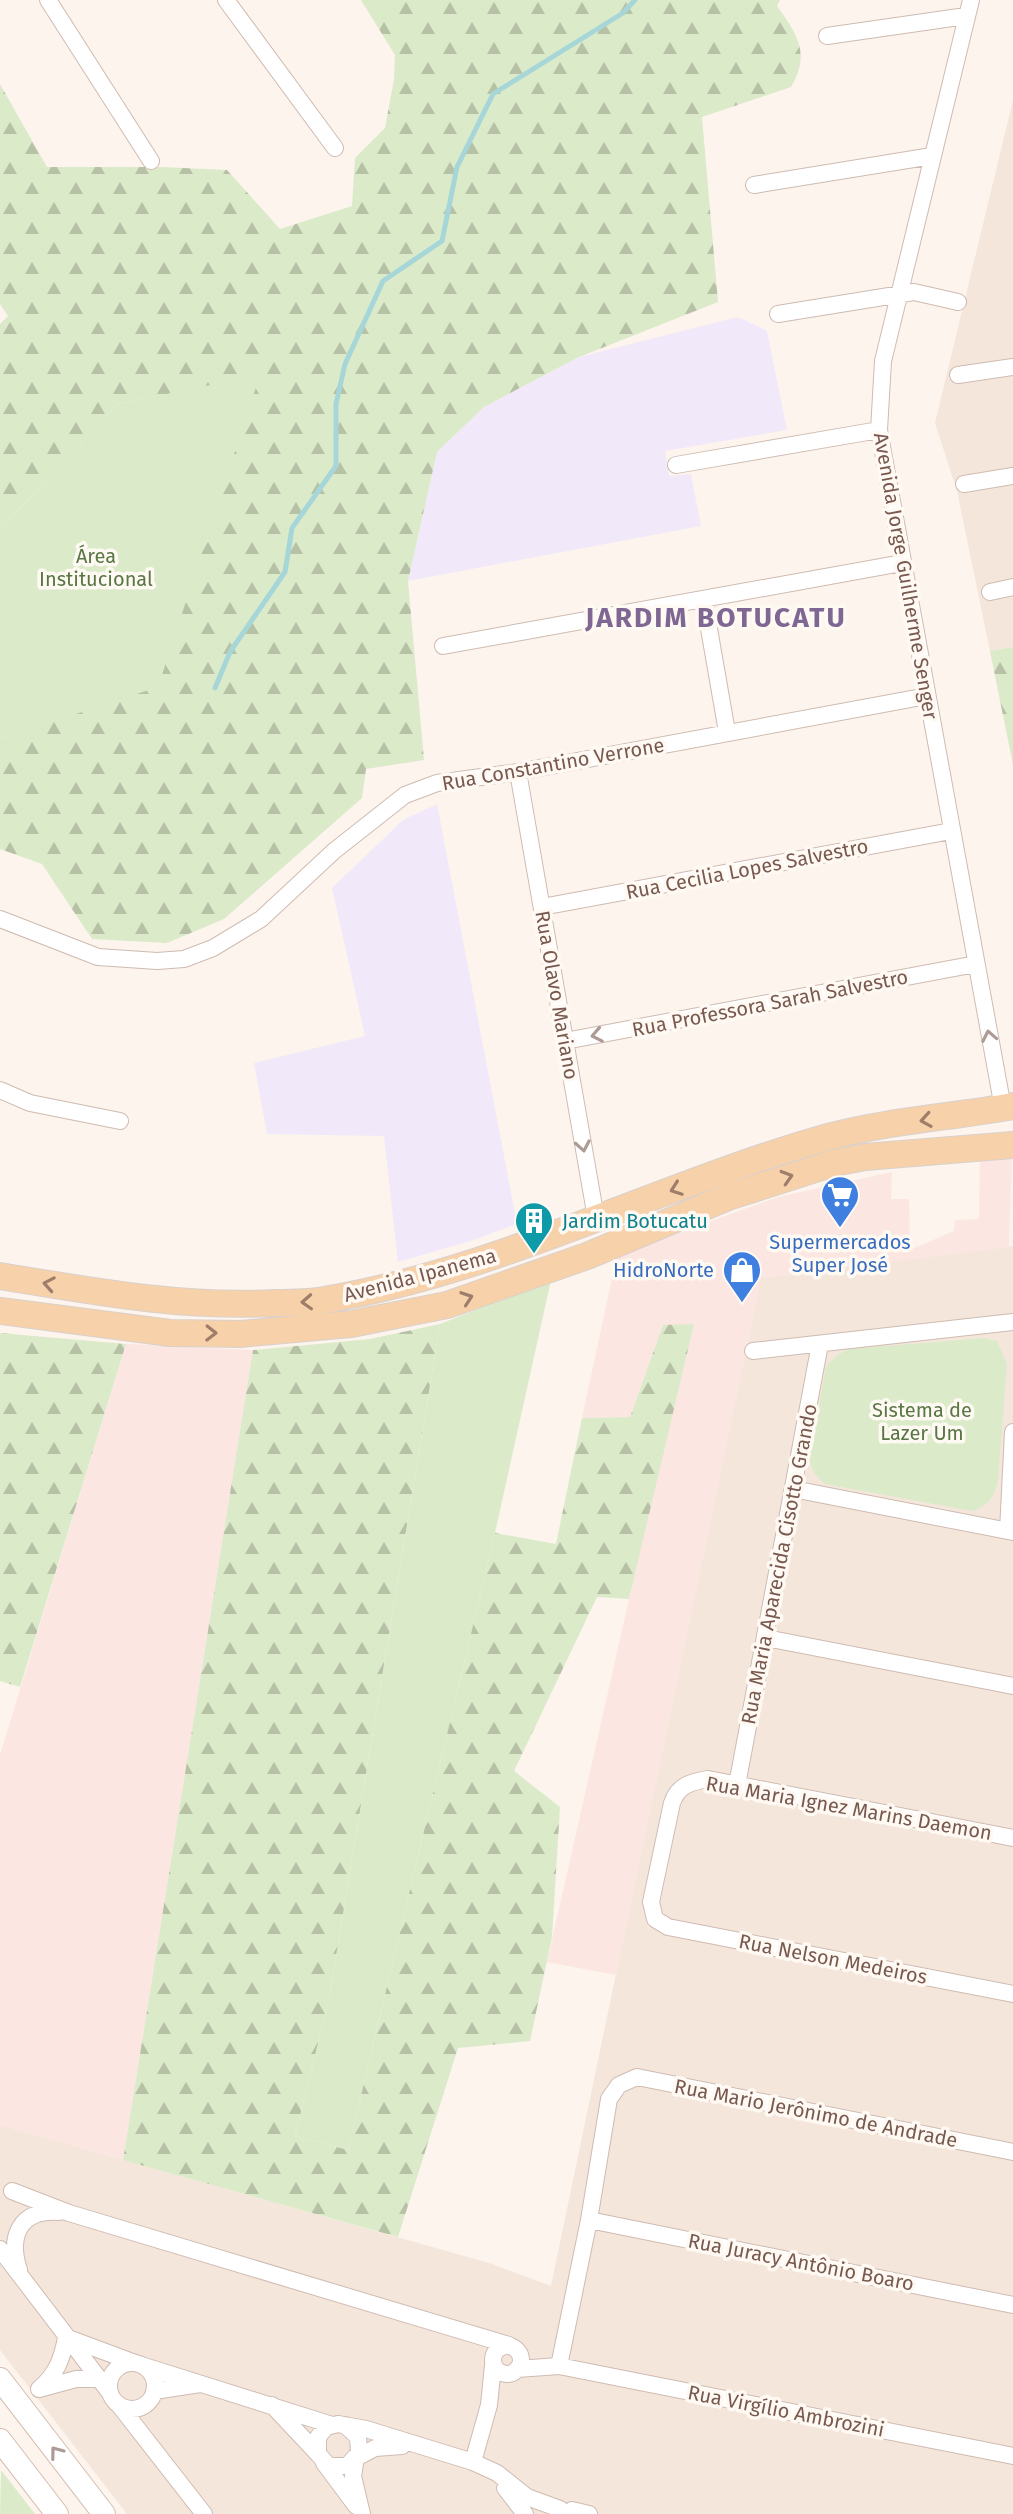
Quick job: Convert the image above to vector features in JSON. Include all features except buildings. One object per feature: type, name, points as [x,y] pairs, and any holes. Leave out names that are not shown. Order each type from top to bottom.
[{"type":"main road","points":[[865,1157],[885,1147],[982,1129],[1008,1107]]},
{"type":"main road","name":"Avenida Ipanema","points":[[0,1276],[119,1296],[228,1306],[321,1301],[411,1282],[529,1244],[746,1164],[829,1137],[1008,1107]]},
{"type":"main road","name":"Avenida Ipanema","points":[[0,1311],[170,1333],[240,1334],[351,1324],[447,1305],[587,1256],[760,1186],[834,1163],[865,1157],[1013,1145]]},
{"type":"main road","points":[[596,1218],[621,1230],[634,1231],[662,1225]]},
{"type":"main road","points":[[0,2379],[104,2514]]},
{"type":"main road","points":[[0,2440],[57,2514]]},
{"type":"street","points":[[48,0],[151,161]]},
{"type":"street","points":[[226,0],[335,148]]},
{"type":"street","points":[[827,36],[968,8]]},
{"type":"street","name":"Avenida Jorge Guilherme Senger","points":[[968,8],[883,361],[879,430],[976,964],[1008,1107]]},
{"type":"street","points":[[754,185],[932,156]]},
{"type":"street","points":[[778,314],[914,292],[958,302]]},
{"type":"street","points":[[958,375],[1013,367]]},
{"type":"street","points":[[676,465],[879,430]]},
{"type":"street","points":[[964,484],[1013,476]]},
{"type":"street","points":[[443,646],[902,563]]},
{"type":"street","points":[[990,592],[1013,587]]},
{"type":"street","points":[[704,600],[727,732]]},
{"type":"street","name":"Rua Constantino Verrone","points":[[0,919],[98,957],[157,961],[184,959],[213,948],[261,919],[334,851],[405,795],[437,783],[518,772],[927,696]]},
{"type":"street","name":"Rua Olavo Mariano","points":[[518,772],[596,1218]]},
{"type":"street","name":"Rua Cecilia Lopes Salvestro","points":[[542,907],[951,831]]},
{"type":"street","name":"Rua Professora Sarah Salvestro","points":[[565,1041],[976,964]]},
{"type":"street","points":[[0,1090],[30,1103],[120,1121]]},
{"type":"street","points":[[753,1351],[1013,1322]]},
{"type":"street","name":"Rua Maria Aparecida Cisotto Grando","points":[[737,1785],[820,1344]]},
{"type":"street","points":[[793,1489],[1010,1531],[1013,1432]]},
{"type":"street","points":[[766,1638],[1013,1686]]},
{"type":"street","name":"Rua Maria Ignez Marins Daemon","points":[[655,1919],[651,1902],[675,1794],[685,1785],[708,1779],[1013,1838]]},
{"type":"street","name":"Rua Nelson Medeiros","points":[[655,1919],[668,1927],[1013,1994]]},
{"type":"street","name":"Rua Mario Jerônimo de Andrade","points":[[589,2220],[609,2099],[619,2085],[637,2077],[1013,2152]]},
{"type":"street","points":[[4,2189],[24,2205],[22,2223],[14,2241],[20,2273]]},
{"type":"street","name":"Rua Virgílio Ambrozini","points":[[4,2189],[69,2213],[461,2330],[559,2366],[1013,2456]]},
{"type":"street","name":"Rua Virgílio Ambrozini","points":[[0,2236],[16,2231],[35,2215],[50,2211],[69,2213]]},
{"type":"street","points":[[559,2366],[589,2220]]},
{"type":"street","name":"Rua Juracy Antônio Boaro","points":[[589,2220],[1013,2305]]},
{"type":"street","points":[[0,2249],[204,2514]]},
{"type":"street","name":"Rua Virgílio Ambrozini","points":[[461,2330],[481,2345],[493,2363]]},
{"type":"street","points":[[66,2338],[138,2364],[205,2383],[338,2425],[355,2432],[360,2442],[353,2476],[362,2514],[321,2458],[271,2404]]},
{"type":"street","points":[[66,2338],[62,2358],[49,2381],[39,2389],[76,2379],[109,2392],[126,2408],[144,2406]]},
{"type":"street","points":[[473,2462],[489,2405],[493,2363],[498,2349],[511,2346],[521,2357],[515,2371],[497,2389],[489,2405]]},
{"type":"street","points":[[109,2392],[114,2371],[127,2363],[138,2364],[152,2375],[154,2391],[144,2406],[146,2422],[158,2455]]},
{"type":"street","points":[[493,2363],[500,2372],[515,2371]]},
{"type":"street","name":"Rua Virgílio Ambrozini","points":[[515,2371],[559,2366]]},
{"type":"street","points":[[154,2391],[205,2383]]},
{"type":"street","points":[[321,2458],[318,2437],[321,2432],[338,2425],[366,2429],[473,2462],[497,2473],[527,2497],[570,2512]]},
{"type":"street","points":[[321,2458],[341,2467],[375,2448],[387,2445],[419,2447]]},
{"type":"street","points":[[497,2473],[507,2492],[525,2514]]},
{"type":"shaded area","points":[[1013,100],[1013,647],[990,651],[957,491],[935,423]]},
{"type":"shaded area","points":[[738,317],[767,331],[787,430],[665,451],[669,476],[691,474],[701,526],[408,581],[437,452],[484,407],[579,357]]},
{"type":"shaded area","points":[[437,804],[517,1224],[398,1262],[384,1136],[267,1134],[254,1063],[365,1036],[332,888],[403,820]]},
{"type":"shaded area","points":[[1012,1156],[1009,1247],[761,1278],[616,1975],[547,1962],[691,1325],[663,1325],[630,1417],[582,1418],[617,1255],[778,1197],[892,1172],[891,1199],[909,1199],[910,1250],[954,1231],[955,1220],[979,1219],[980,1160]]},
{"type":"shaded area","points":[[1013,1246],[1013,2514],[127,2514],[0,2350],[0,2125],[489,2263],[551,2286],[761,1278]]},
{"type":"shaded area","points":[[126,1344],[253,1350],[123,2160],[0,2125],[0,1755]]},
{"type":"green space","points":[[361,0],[780,0],[777,6],[799,44],[800,64],[791,87],[702,117],[718,302],[579,357],[484,407],[437,452],[408,581],[424,760],[366,769],[362,798],[224,919],[167,943],[92,939],[42,864],[0,849],[0,739],[158,687],[260,375],[117,404],[0,530],[0,324],[8,316],[0,304],[0,84],[47,167],[227,170],[280,229],[352,206],[355,158],[385,128],[395,55]]},
{"type":"green space","name":"Área Institucional","points":[[261,374],[158,688],[0,739],[0,530],[117,404]]},
{"type":"green space","points":[[1013,647],[1013,765],[990,651]]},
{"type":"green space","points":[[551,1280],[495,1533],[348,2150],[295,2136],[329,1999],[440,1324]]},
{"type":"green space","points":[[440,1324],[329,1999],[295,2136],[348,2150],[495,1533],[556,1544],[582,1418],[630,1417],[663,1325],[694,1324],[629,1599],[597,1597],[514,1771],[560,1807],[552,1937],[530,2041],[458,2048],[398,2237],[123,2160],[253,1350],[370,1339]]},
{"type":"green space","points":[[0,1333],[126,1344],[20,1687],[0,1681]]},
{"type":"green space","name":"Sistema de Lazer Um","points":[[984,1338],[997,1341],[1007,1364],[998,1480],[987,1503],[972,1511],[825,1484],[815,1474],[809,1461],[826,1366],[837,1355],[849,1349]]},
{"type":"green space","points":[[1,2470],[35,2514],[0,2514]]},
{"type":"waterway","points":[[215,688],[230,652],[285,572],[292,528],[336,466],[336,404],[345,364],[383,281],[442,241],[457,167],[493,94],[623,13],[635,0]]},
{"type":"place","name":"Supermercados Super José","points":[[840,1229]]},
{"type":"place","name":"Jardim Botucatu","points":[[534,1255]]},
{"type":"place","name":"HidroNorte","points":[[742,1304]]},
{"type":"district","name":"JARDIM BOTUCATU","points":[[716,617]]}]
